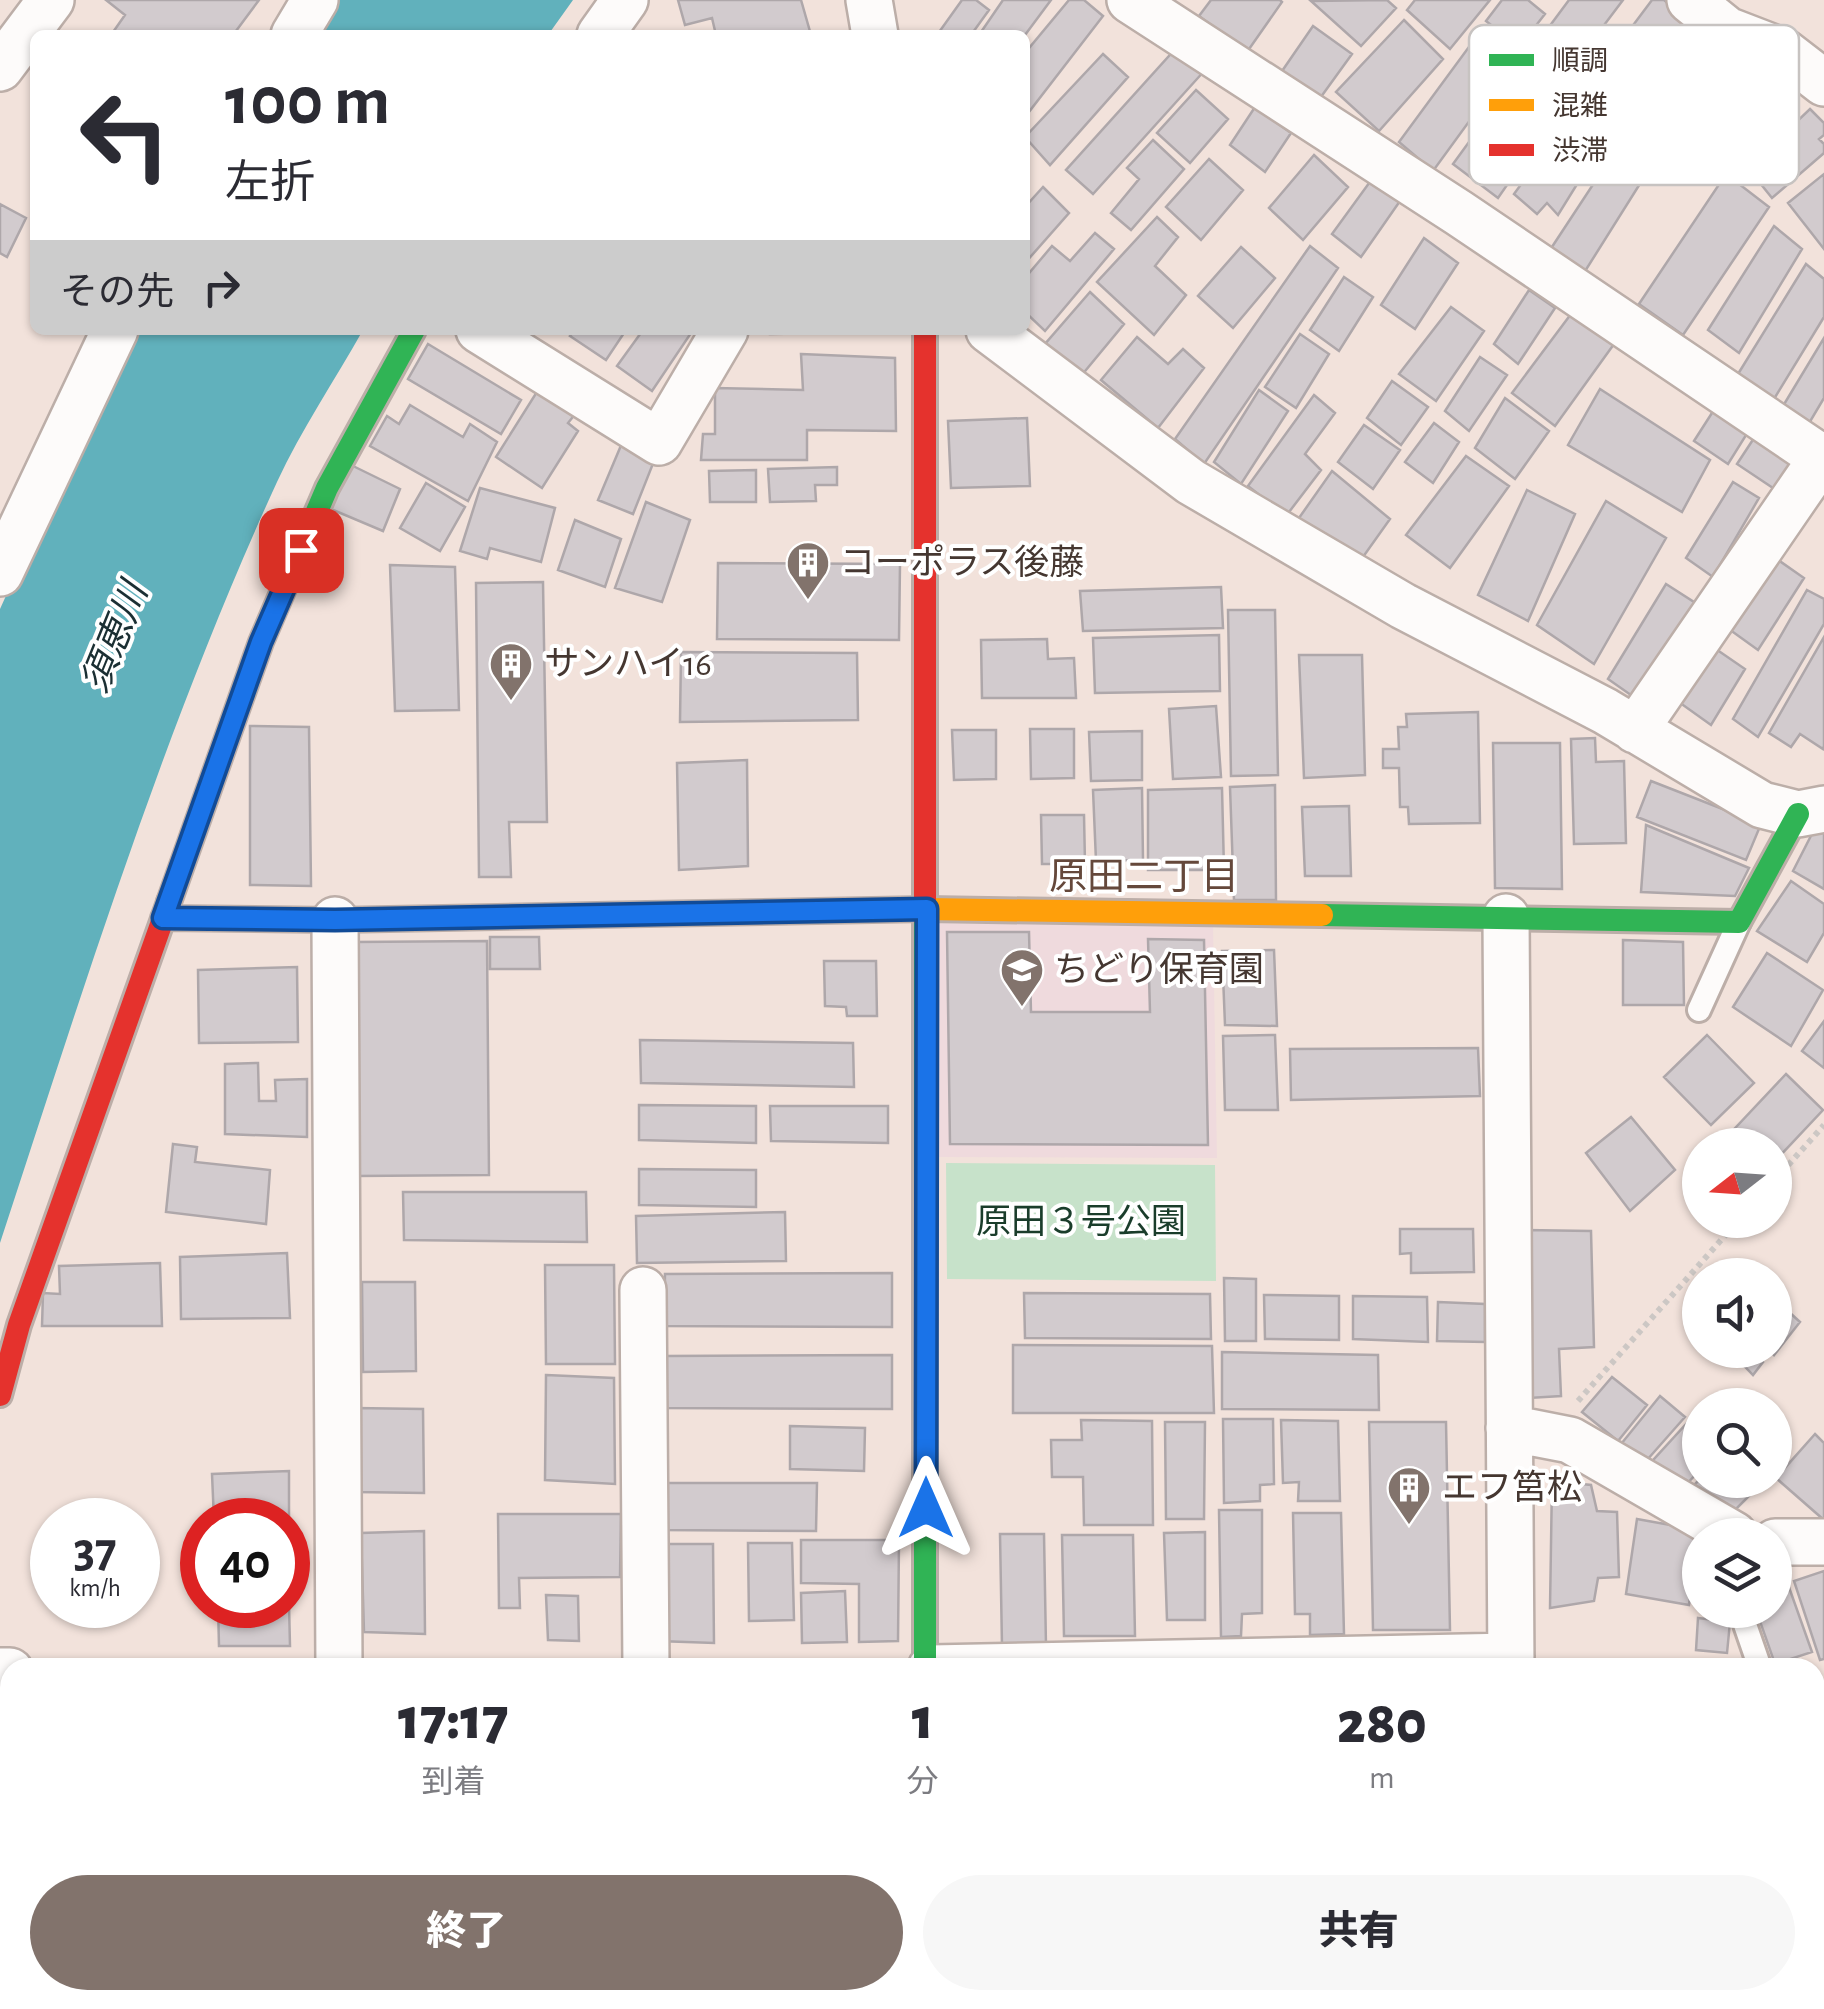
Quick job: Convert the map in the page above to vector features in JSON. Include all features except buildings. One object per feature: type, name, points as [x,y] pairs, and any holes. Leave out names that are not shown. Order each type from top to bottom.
[{"type":"street","points":[[0,68],[51,0]]},
{"type":"street","points":[[297,30],[315,0]]},
{"type":"street","points":[[604,30],[625,0]]},
{"type":"street","points":[[868,0],[874,30]]},
{"type":"street","points":[[1130,0],[1177,13],[1459,214],[1823,457],[1636,730]]},
{"type":"street","points":[[1690,0],[1721,25]]},
{"type":"street","points":[[1799,64],[1824,83]]},
{"type":"street","points":[[0,572],[113,335]]},
{"type":"street","points":[[0,1395],[19,1325],[268,625],[327,488],[411,335]]},
{"type":"street","points":[[487,335],[659,442],[722,335]]},
{"type":"street","points":[[925,335],[928,1658]]},
{"type":"street","points":[[163,918],[335,920],[927,909],[1739,922],[1811,811],[1762,805],[1605,710],[1403,606],[1192,482],[996,335]]},
{"type":"street","points":[[1506,918],[1528,1432],[1511,1658]]},
{"type":"street","points":[[335,920],[339,1658]]},
{"type":"street","points":[[643,1290],[646,1658]]},
{"type":"street","points":[[1528,1432],[1570,1440],[1705,1518]]},
{"type":"street","points":[[1792,1542],[1824,1542]]},
{"type":"lane","points":[[1698,1010],[1739,922]]},
{"type":"lane","points":[[1746,1628],[1757,1658]]},
{"type":"path","points":[[1792,1161],[1824,1125]]},
{"type":"path","points":[[1528,1432],[1721,1238]]},
{"type":"shaded area","name":"ちどり保育園","points":[[937,923],[1213,926],[1217,1158],[939,1157]]},
{"type":"green space","name":"原田３号公園","points":[[946,1163],[1215,1165],[1216,1281],[947,1279]]},
{"type":"water","points":[[335,0],[573,0],[552,30],[315,30]]},
{"type":"water","name":"須恵川","points":[[131,335],[360,335],[286,463],[198,669],[128,859],[0,1243],[0,609],[84,423]]},
{"type":"traffic: fast","points":[[169,902],[261,642],[327,488],[411,335]]},
{"type":"traffic: fast","points":[[1322,915],[1739,922],[1798,814]]},
{"type":"traffic: fast","points":[[925,919],[925,1658]]},
{"type":"traffic: slow","points":[[648,914],[927,909],[1322,915]]},
{"type":"traffic: jam","points":[[925,335],[925,919]]},
{"type":"traffic: jam","points":[[0,1395],[19,1325],[169,902]]},
{"type":"traffic: jam","points":[[163,918],[335,920],[648,914]]},
{"type":"place","name":"コーポラス後藤","points":[[808,601]]},
{"type":"place","name":"サンハイ16","points":[[511,702]]},
{"type":"place","name":"ちどり保育園","points":[[1022,1008]]},
{"type":"place","name":"エフ筥松","points":[[1409,1526]]},
{"type":"district","name":"原田二丁目","points":[[1144,878]]},
{"type":"route","points":[[301,550],[261,642],[163,918],[335,920],[927,909],[926,1508]]}]
